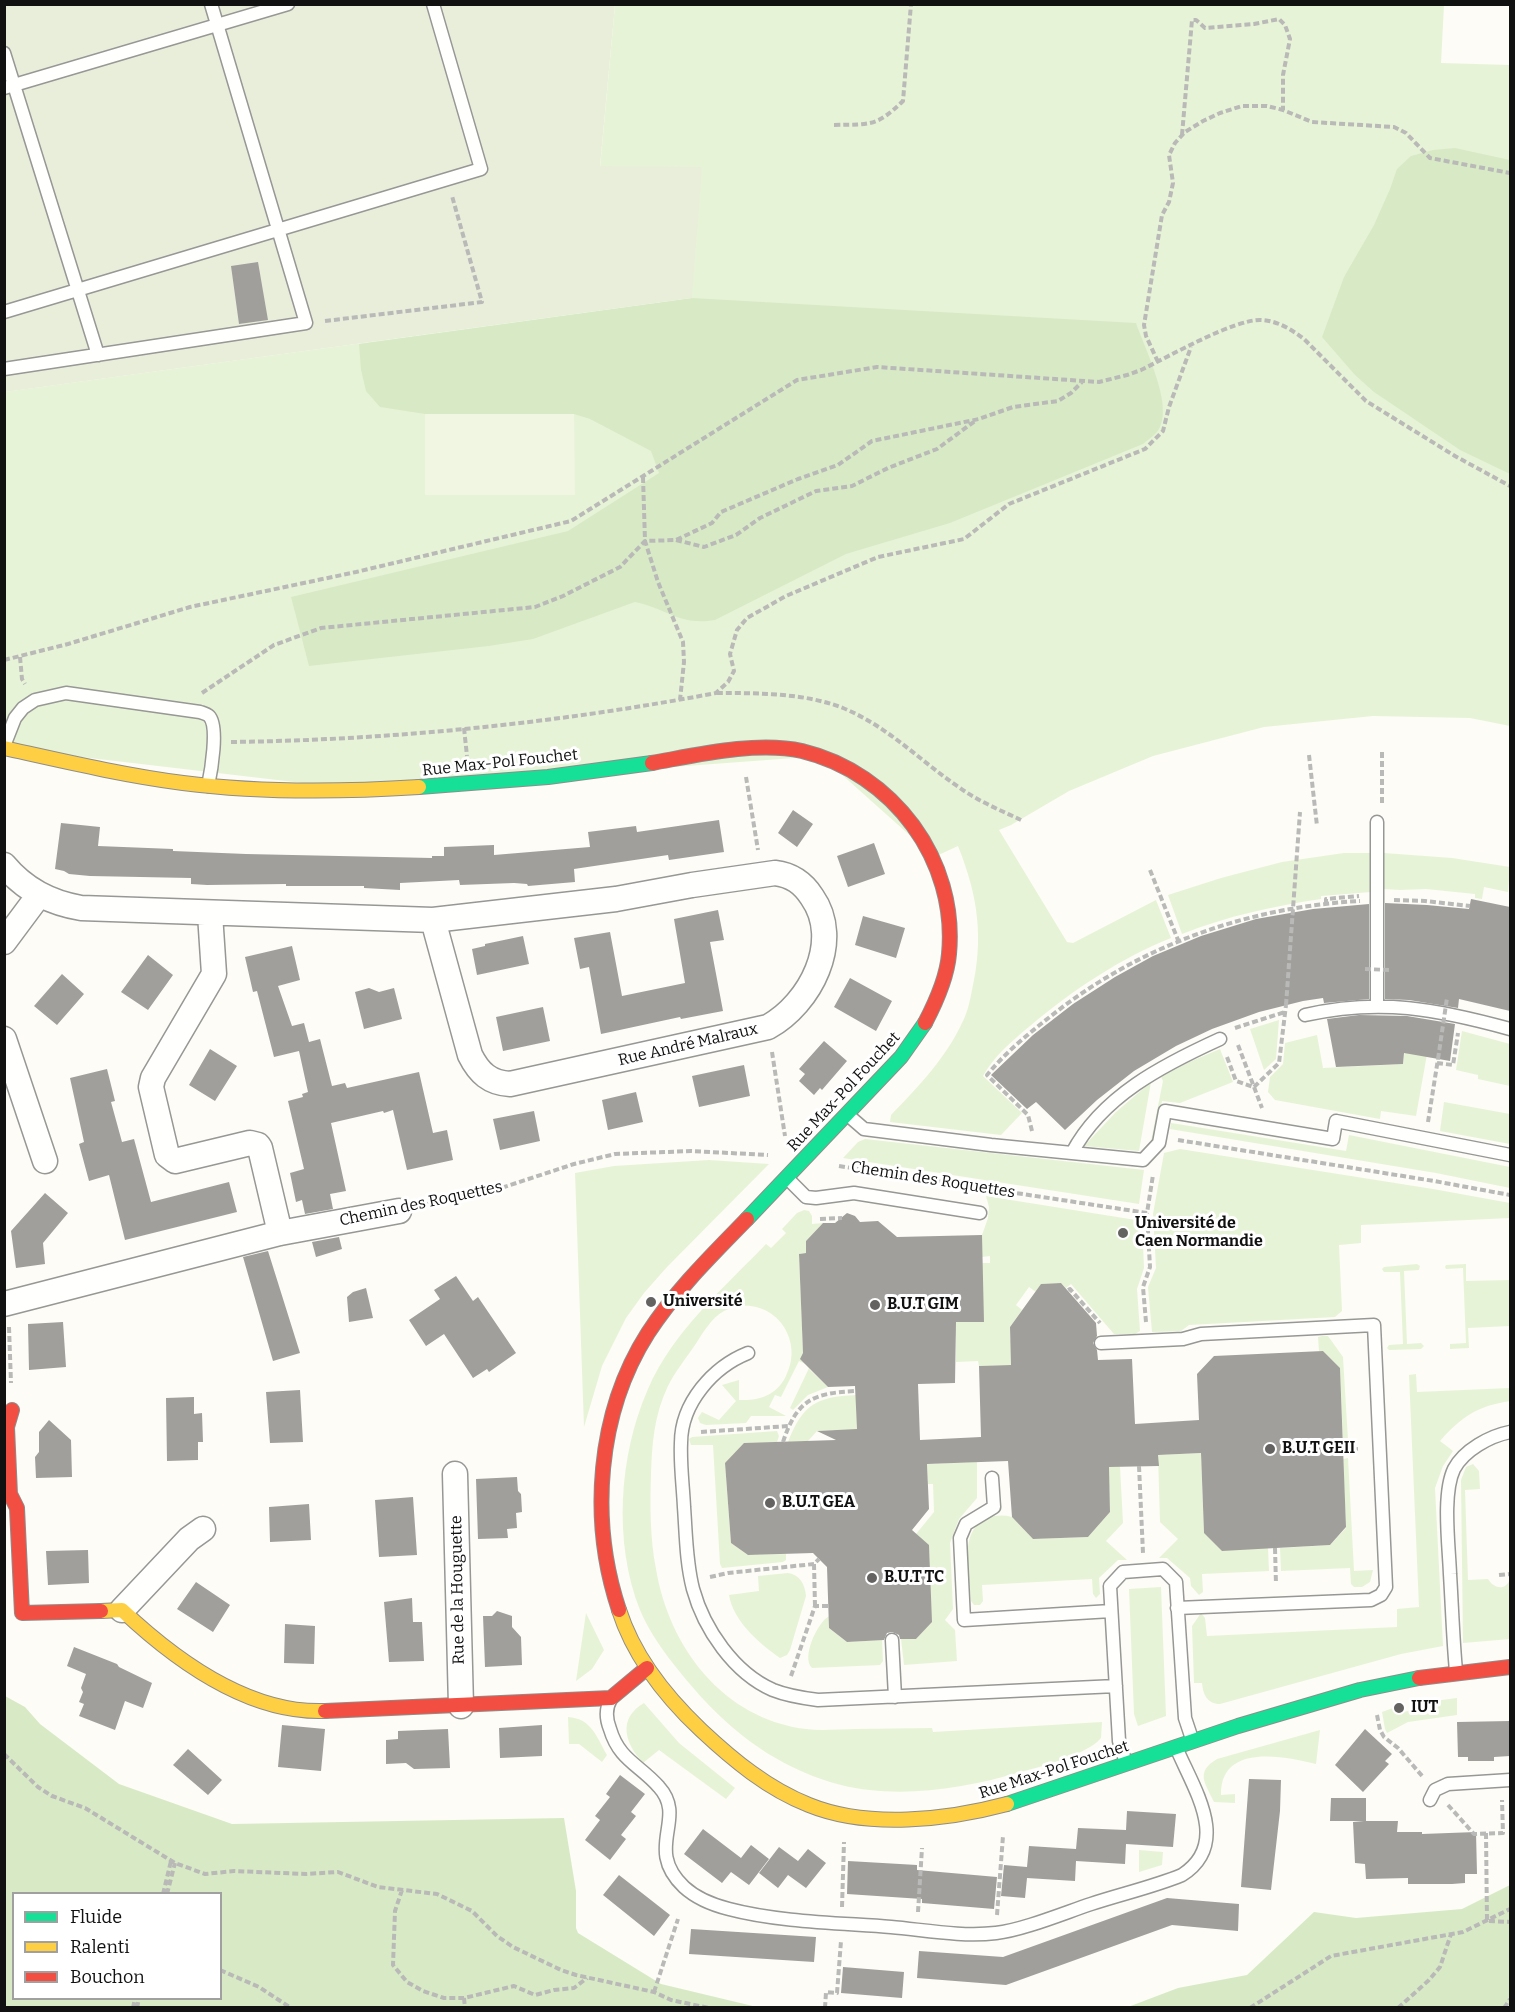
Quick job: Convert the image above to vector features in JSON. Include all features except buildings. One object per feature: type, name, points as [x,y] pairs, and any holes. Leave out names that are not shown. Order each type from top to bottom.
[{"type":"street","name":"Rue Max-Pol Fouchet","points":[[4,747],[150,778],[208,786],[264,790],[408,789],[531,779],[729,752],[778,748],[821,756],[861,772],[879,786],[912,820],[934,857],[945,896],[950,936],[949,955],[938,995],[922,1028],[902,1057],[682,1287],[664,1310],[639,1347],[626,1374],[616,1401],[604,1459],[602,1519],[606,1562],[621,1618],[632,1642],[659,1685],[695,1725],[744,1767],[804,1803],[844,1814],[874,1819],[905,1820],[967,1815],[1024,1800],[1193,1741],[1375,1686],[1456,1672],[1510,1667]]},
{"type":"street","name":"Rue André Malraux","points":[[4,864],[19,880],[39,895],[64,906],[210,914],[433,920],[616,898],[762,874],[786,875],[803,885],[815,901],[825,928],[823,952],[816,972],[794,1007],[779,1021],[768,1027],[510,1084],[487,1077],[470,1056],[433,920]]},
{"type":"street","points":[[4,942],[39,895]]},
{"type":"street","points":[[210,914],[214,974],[153,1078],[151,1086],[167,1155],[172,1160],[176,1161],[250,1143],[260,1148],[280,1233]]},
{"type":"street","points":[[4,1039],[45,1161]]},
{"type":"street","name":"Chemin des Roquettes","points":[[6,1304],[280,1233],[399,1211]]},
{"type":"street","points":[[12,1410],[7,1427],[10,1494],[17,1508],[13,1614],[122,1610],[189,1539],[203,1529]]},
{"type":"street","name":"Rue de la Houguette","points":[[455,1474],[461,1706]]},
{"type":"street","points":[[122,1610],[146,1634],[204,1677],[252,1697],[297,1710],[461,1706],[611,1698],[647,1668]]},
{"type":"lane","points":[[4,369],[306,323],[211,4]]},
{"type":"lane","points":[[9,86],[288,4]]},
{"type":"lane","points":[[4,312],[480,169],[433,4]]},
{"type":"lane","points":[[4,53],[9,86],[98,355]]},
{"type":"lane","points":[[4,747],[19,713],[35,700],[66,693],[208,715],[213,723],[208,786]]},
{"type":"lane","points":[[1377,822],[1374,899],[1377,1006]]},
{"type":"lane","points":[[1305,1015],[1329,1009],[1377,1006],[1412,1008],[1453,1014],[1510,1029]]},
{"type":"lane","points":[[1072,1153],[1080,1137],[1121,1095],[1185,1055],[1220,1039]]},
{"type":"lane","points":[[848,1115],[864,1129],[1036,1150],[1143,1160],[1159,1143],[1165,1111],[1333,1139],[1336,1121],[1510,1155]]},
{"type":"lane","points":[[787,1178],[806,1197],[816,1198],[854,1193],[980,1213]]},
{"type":"lane","points":[[1101,1343],[1183,1339],[1201,1334],[1374,1324],[1386,1587],[1384,1592],[1371,1600],[1178,1608]]},
{"type":"lane","points":[[748,1353],[726,1363],[710,1379],[691,1405],[681,1442],[686,1540],[691,1582],[705,1619],[723,1647],[746,1671],[771,1689],[818,1700],[1116,1686]]},
{"type":"lane","points":[[1456,1672],[1447,1516],[1450,1479],[1464,1456],[1482,1444],[1510,1432]]},
{"type":"lane","points":[[992,1478],[994,1507],[966,1524],[960,1538],[964,1620],[1111,1611]]},
{"type":"lane","points":[[1126,1764],[1119,1741],[1110,1586],[1123,1572],[1163,1569],[1176,1582],[1185,1718],[1193,1741]]},
{"type":"lane","points":[[892,1640],[895,1697]]},
{"type":"lane","points":[[611,1698],[606,1717],[616,1747],[659,1786],[666,1798],[670,1814],[665,1846],[666,1860],[676,1879],[706,1901],[728,1909],[785,1918],[842,1923],[950,1932],[996,1933],[1182,1875],[1193,1868],[1202,1856],[1207,1844],[1208,1828],[1203,1810],[1176,1747]]},
{"type":"lane","points":[[1433,1795],[1441,1786],[1449,1784],[1510,1780]]},
{"type":"path","points":[[834,125],[870,124],[886,116],[903,101],[911,4]]},
{"type":"path","points":[[1182,136],[1192,20],[1196,20],[1205,28],[1254,24],[1279,19],[1285,25],[1290,39],[1283,75],[1283,110]]},
{"type":"path","points":[[1158,362],[1146,336],[1144,325],[1162,215],[1169,202],[1173,183],[1169,155],[1175,142],[1203,120],[1242,106],[1267,106],[1312,122],[1394,127],[1406,133],[1430,158],[1510,173]]},
{"type":"path","points":[[306,323],[482,302],[447,179]]},
{"type":"path","points":[[4,660],[68,644],[190,608],[356,572],[571,521],[797,380],[878,367],[1099,382],[1127,375],[1226,329],[1253,320],[1282,325],[1304,339],[1366,401],[1455,456],[1510,486]]},
{"type":"path","points":[[716,693],[728,682],[735,671],[730,654],[737,630],[747,618],[754,614],[786,596],[878,557],[964,539],[1010,504],[1145,449],[1163,431],[1169,407],[1191,346]]},
{"type":"path","points":[[676,540],[712,523],[721,512],[798,479],[838,465],[872,441],[978,419],[1013,407],[1058,401],[1083,382]]},
{"type":"path","points":[[176,709],[274,645],[312,632],[333,627],[535,607],[563,596],[620,567],[645,541],[676,540],[704,547],[736,536],[760,518],[816,491],[852,486],[888,468],[937,449],[978,419]]},
{"type":"path","points":[[643,477],[645,541],[658,582],[683,642],[684,662],[680,700]]},
{"type":"path","points":[[20,656],[22,679]]},
{"type":"path","points":[[213,742],[304,740],[464,728],[555,720],[716,693],[766,694],[808,699],[841,707],[866,719],[900,740],[960,789],[1021,820]]},
{"type":"path","points":[[464,728],[468,766]]},
{"type":"path","points":[[1382,751],[1382,790]]},
{"type":"path","points":[[1309,755],[1317,826]]},
{"type":"path","points":[[746,772],[762,874]]},
{"type":"path","points":[[1254,1087],[1279,1063],[1286,1005],[1299,812]]},
{"type":"path","points":[[1150,870],[1179,943]]},
{"type":"path","points":[[1326,904],[1326,899],[1374,899],[1470,906]]},
{"type":"path","points":[[1036,1150],[1028,1114],[987,1075],[1027,1035],[1073,999],[1113,972],[1179,943],[1248,917],[1326,904],[1374,899]]},
{"type":"path","points":[[1365,969],[1389,970]]},
{"type":"path","points":[[1426,1137],[1448,998]]},
{"type":"path","points":[[1229,1022],[1232,1029],[1285,1012]]},
{"type":"path","points":[[1438,1061],[1453,1065],[1458,1030]]},
{"type":"path","points":[[1235,1039],[1261,1107],[1272,1109]]},
{"type":"path","points":[[771,1041],[786,1139]]},
{"type":"path","points":[[1232,1070],[1236,1081],[1254,1087]]},
{"type":"path","points":[[1147,1341],[1143,1287],[1149,1267],[1147,1213],[1159,1143],[1179,1139],[1434,1181],[1510,1196]]},
{"type":"path","name":"Chemin des Roquettes","points":[[816,1148],[833,1165],[1147,1213]]},
{"type":"path","name":"Chemin des Roquettes","points":[[399,1211],[492,1191],[574,1164],[615,1154],[691,1151],[777,1156]]},
{"type":"path","points":[[822,1219],[842,1218]]},
{"type":"path","points":[[1068,1290],[1070,1289],[1082,1302]]},
{"type":"path","points":[[6,1304],[12,1410]]},
{"type":"path","points":[[783,1442],[796,1415],[811,1400],[823,1394],[855,1390]]},
{"type":"path","points":[[789,1412],[796,1415]]},
{"type":"path","points":[[682,1433],[789,1426]]},
{"type":"path","points":[[1139,1466],[1143,1551]]},
{"type":"path","points":[[1275,1548],[1276,1571]]},
{"type":"path","points":[[691,1582],[728,1573],[814,1564],[819,1559]]},
{"type":"path","points":[[785,1694],[815,1606],[814,1564]]},
{"type":"path","points":[[1499,1575],[1510,1574]]},
{"type":"path","points":[[815,1606],[828,1606]]},
{"type":"path","points":[[1377,1709],[1380,1730],[1384,1737],[1398,1748],[1433,1795],[1474,1834],[1503,1833],[1502,1801]]},
{"type":"path","points":[[4,1754],[38,1787],[52,1796],[86,1808],[173,1862],[205,1875],[234,1871],[306,1875],[338,1872],[378,1887],[436,1894],[472,1911],[497,1936],[513,1947],[561,1970],[654,1992],[671,2000],[710,2007]]},
{"type":"path","points":[[998,1897],[1003,1830]]},
{"type":"path","points":[[1486,1833],[1487,1920]]},
{"type":"path","points":[[842,1896],[844,1841]]},
{"type":"path","points":[[919,1894],[923,1842]]},
{"type":"path","points":[[163,1892],[173,1862]]},
{"type":"path","points":[[167,1892],[173,1862]]},
{"type":"path","points":[[402,1890],[395,1911],[393,1965],[407,1982],[423,1991],[444,1998],[464,1998],[514,1986],[535,1995],[574,1988],[587,1977]]},
{"type":"path","points":[[1250,2007],[1331,1956],[1463,1932],[1510,1909]]},
{"type":"path","points":[[654,1992],[678,1919]]},
{"type":"path","points":[[1487,1920],[1510,1922]]},
{"type":"path","points":[[1398,2007],[1430,1980],[1440,1967],[1451,1934]]},
{"type":"path","points":[[825,2007],[826,1992],[837,1993],[839,1965]]},
{"type":"path","points":[[222,1971],[259,1987],[291,2007]]},
{"type":"path","points":[[464,1998],[465,2007]]},
{"type":"path","points":[[1504,2007],[1510,1999]]},
{"type":"green space","points":[[4,5],[615,5],[600,166],[702,167],[692,298],[5,392]]},
{"type":"green space","points":[[615,5],[1444,5],[1441,63],[1510,65],[1510,726],[1470,718],[1373,716],[1264,727],[1153,756],[1069,791],[999,830],[1067,942],[1073,943],[1156,900],[1171,938],[1133,956],[1080,988],[1030,1026],[998,1055],[983,1076],[1022,1113],[1001,1135],[890,1122],[891,1115],[922,1082],[949,1047],[966,1013],[978,953],[974,900],[958,846],[934,857],[821,756],[362,790],[5,748],[4,392],[692,298],[600,167]]},
{"type":"green space","points":[[1455,148],[1510,160],[1510,474],[1460,450],[1374,392],[1355,375],[1322,337],[1344,277],[1374,225],[1397,169],[1411,156],[1433,150]]},
{"type":"green space","points":[[692,298],[1136,323],[1156,375],[1163,404],[1163,416],[1155,434],[1143,444],[950,523],[846,554],[715,620],[683,619],[635,602],[533,639],[309,666],[291,597],[568,531],[659,473],[651,451],[590,419],[574,414],[425,414],[380,407],[366,391],[361,370],[359,344]]},
{"type":"green space","points":[[425,414],[574,414],[575,495],[425,495]]},
{"type":"green space","points":[[1344,853],[1370,853],[1371,892],[1321,896],[1321,899],[1268,908],[1182,934],[1168,895],[1282,862]]},
{"type":"green space","points":[[1384,853],[1452,858],[1510,867],[1508,892],[1484,887],[1482,899],[1475,898],[1475,894],[1426,889],[1384,889]]},
{"type":"green space","points":[[1279,1020],[1276,1059],[1264,1070],[1250,1029]]},
{"type":"green space","points":[[1462,1031],[1510,1044],[1510,1086],[1478,1079],[1478,1075],[1456,1070]]},
{"type":"green space","points":[[1317,1035],[1323,1068],[1403,1064],[1406,1040],[1429,1043],[1416,1116],[1381,1111],[1380,1119],[1275,1100],[1268,1092],[1270,1077],[1283,1064],[1285,1043]]},
{"type":"green space","points":[[1220,1049],[1233,1082],[1180,1103],[1162,1101],[1155,1140],[1150,1146],[1163,1081],[1161,1077]]},
{"type":"green space","points":[[1151,1082],[1139,1151],[1084,1146],[1116,1112]]},
{"type":"green space","points":[[1444,1102],[1510,1114],[1510,1144],[1440,1131]]},
{"type":"green space","points":[[1171,1123],[1346,1151],[1349,1135],[1510,1167],[1510,1188],[1436,1173],[1170,1129]]},
{"type":"green space","points":[[865,1139],[1144,1170],[1139,1204],[843,1158],[858,1142]]},
{"type":"green space","points":[[1180,1149],[1510,1203],[1510,1218],[1361,1225],[1361,1243],[1339,1245],[1342,1311],[1335,1317],[1189,1325],[1181,1331],[1152,1332],[1148,1287],[1156,1268],[1153,1214],[1164,1153]]},
{"type":"green space","points":[[709,1160],[769,1164],[667,1267],[626,1318],[602,1366],[584,1427],[575,1173],[614,1166]]},
{"type":"green space","points":[[986,1196],[1142,1221],[1144,1268],[1137,1289],[1140,1331],[1135,1334],[1114,1334],[1071,1284],[1066,1288],[1061,1283],[1042,1284],[1036,1292],[1029,1287],[1016,1305],[1022,1310],[1010,1327],[1010,1339],[1020,1350],[1020,1365],[979,1366],[978,1361],[956,1362],[956,1337],[950,1330],[982,1263],[990,1263],[990,1256],[982,1257],[982,1235],[989,1207]]},
{"type":"green space","points":[[804,1210],[809,1211],[812,1216],[812,1224],[823,1223],[806,1241],[806,1253],[799,1254],[803,1350],[808,1365],[799,1361],[781,1397],[775,1395],[769,1407],[786,1416],[751,1416],[746,1423],[706,1425],[700,1423],[698,1418],[702,1412],[719,1420],[736,1401],[722,1385],[739,1380],[739,1400],[753,1400],[771,1393],[785,1378],[791,1362],[791,1347],[787,1333],[780,1321],[769,1312],[755,1307],[740,1306],[719,1314],[704,1331],[663,1397],[652,1452],[652,1534],[656,1569],[673,1626],[687,1651],[725,1695],[749,1711],[776,1722],[812,1730],[932,1728],[933,1732],[1102,1722],[1101,1738],[1085,1750],[1062,1760],[996,1779],[952,1788],[907,1792],[841,1785],[802,1772],[784,1763],[766,1753],[734,1729],[686,1679],[660,1646],[646,1622],[631,1584],[623,1528],[626,1470],[638,1415],[658,1368],[685,1329],[766,1244],[771,1248],[786,1233],[782,1229],[797,1213]]},
{"type":"green space","points":[[1417,1264],[1420,1266],[1419,1270],[1404,1271],[1407,1344],[1421,1343],[1424,1346],[1421,1349],[1389,1350],[1387,1348],[1389,1345],[1403,1344],[1400,1272],[1384,1272],[1382,1269]]},
{"type":"green space","points":[[1466,1264],[1466,1281],[1510,1280],[1510,1326],[1468,1328],[1469,1348],[1450,1349],[1450,1344],[1466,1343],[1463,1268],[1446,1269],[1445,1267],[1446,1265]]},
{"type":"green space","points":[[1328,1336],[1343,1357],[1348,1440],[1343,1443],[1340,1368],[1323,1351],[1319,1351],[1318,1337]]},
{"type":"green space","points":[[809,1368],[828,1387],[808,1395],[793,1410],[790,1408]]},
{"type":"green space","points":[[1416,1374],[1417,1392],[1510,1388],[1510,1401],[1480,1409],[1471,1414],[1440,1441],[1453,1451],[1443,1466],[1435,1488],[1443,1646],[1401,1654],[1220,1704],[1212,1702],[1205,1694],[1202,1683],[1194,1683],[1192,1626],[1201,1613],[1205,1618],[1207,1636],[1397,1627],[1397,1609],[1419,1607],[1409,1375]]},
{"type":"green space","points":[[856,1395],[858,1442],[847,1442],[834,1430],[817,1431],[808,1441],[788,1442],[799,1419],[813,1405],[831,1398]]},
{"type":"green space","points":[[777,1431],[779,1436],[777,1442],[725,1463],[731,1543],[748,1555],[786,1554],[786,1560],[722,1568],[713,1445],[691,1445],[689,1439]]},
{"type":"green space","points":[[1201,1453],[1204,1533],[1268,1548],[1269,1571],[1202,1574],[1203,1592],[1199,1595],[1191,1586],[1190,1578],[1167,1558],[1159,1558],[1178,1539],[1160,1522],[1158,1455]]},
{"type":"green space","points":[[1108,1457],[1120,1467],[1123,1523],[1106,1541],[1127,1560],[1118,1560],[1099,1578],[1100,1594],[1096,1598],[1093,1594],[1092,1579],[982,1585],[983,1601],[980,1605],[974,1605],[971,1601],[968,1554],[972,1532],[978,1524],[991,1517],[1006,1516],[1012,1517],[1033,1539],[1088,1537],[1110,1512]]},
{"type":"green space","points":[[1348,1458],[1354,1571],[1373,1570],[1370,1582],[1362,1587],[1354,1587],[1351,1584],[1350,1568],[1281,1571],[1280,1548],[1330,1545],[1346,1528],[1343,1459]]},
{"type":"green space","points":[[977,1462],[977,1498],[959,1519],[950,1543],[953,1609],[945,1620],[955,1630],[957,1661],[904,1665],[901,1639],[916,1639],[931,1622],[929,1546],[916,1534],[934,1512],[933,1484],[928,1484],[927,1464]]},
{"type":"green space","points":[[1473,1464],[1479,1471],[1480,1489],[1465,1490],[1468,1580],[1488,1579],[1493,1585],[1503,1587],[1510,1579],[1510,1639],[1463,1643],[1461,1480],[1466,1467]]},
{"type":"green space","points":[[788,1573],[801,1581],[806,1596],[790,1650],[787,1655],[780,1658],[748,1631],[736,1614],[729,1595],[759,1591],[758,1576]]},
{"type":"green space","points":[[1161,1587],[1166,1716],[1138,1726],[1134,1714],[1129,1589]]},
{"type":"green space","points":[[586,1613],[604,1650],[592,1669],[576,1681]]},
{"type":"green space","points":[[829,1616],[829,1628],[847,1642],[882,1640],[883,1661],[880,1665],[812,1668],[808,1657],[809,1649],[815,1633]]},
{"type":"green space","points":[[5,1696],[25,1707],[40,1724],[119,1784],[232,1824],[564,1818],[576,1891],[578,1933],[661,1984],[757,2007],[5,2007]]},
{"type":"green space","points":[[1457,1698],[1457,1715],[1408,1722],[1387,1733],[1385,1729],[1382,1712],[1393,1708],[1395,1714],[1412,1710],[1412,1704]]},
{"type":"green space","points":[[644,1703],[679,1743],[735,1788],[726,1799],[659,1750],[643,1763],[628,1739],[627,1724],[635,1709]]},
{"type":"green space","points":[[568,1717],[583,1721],[596,1735],[607,1755],[602,1762],[579,1744],[569,1744]]},
{"type":"green space","points":[[1320,1730],[1316,1764],[1272,1757],[1242,1760],[1231,1767],[1223,1778],[1221,1795],[1235,1794],[1235,1803],[1214,1802],[1205,1783],[1204,1773],[1217,1759]]},
{"type":"green space","points":[[1139,1850],[1163,1852],[1162,1865],[1139,1872]]},
{"type":"green space","points":[[1510,1885],[1510,2007],[1128,2007],[1178,1988],[1247,1975],[1314,1912],[1356,1918],[1462,1909]]},
{"type":"traffic: fast","points":[[419,787],[548,777],[652,763]]},
{"type":"traffic: fast","points":[[747,1219],[901,1057],[925,1023]]},
{"type":"traffic: fast","points":[[1007,1804],[1238,1726],[1360,1690],[1419,1678]]},
{"type":"traffic: slow","points":[[4,748],[138,776],[242,789],[301,791],[419,787]]},
{"type":"traffic: slow","points":[[101,1611],[122,1610],[189,1665],[241,1694],[268,1704],[296,1710],[325,1711]]},
{"type":"traffic: slow","points":[[619,1610],[642,1660],[675,1704],[738,1763],[779,1791],[832,1813],[882,1819],[934,1818],[1007,1804]]},
{"type":"traffic: jam","points":[[652,763],[746,748],[784,748],[802,751],[835,762],[865,779],[891,800],[913,826],[930,854],[943,886],[949,919],[949,954],[946,972],[925,1023]]},
{"type":"traffic: jam","points":[[619,1610],[604,1540],[602,1504],[603,1468],[618,1397],[631,1364],[659,1317],[695,1273],[747,1219]]},
{"type":"traffic: jam","points":[[12,1410],[7,1427],[10,1494],[17,1508],[22,1613],[101,1611]]},
{"type":"traffic: jam","points":[[1419,1678],[1510,1667]]},
{"type":"traffic: jam","points":[[325,1711],[611,1698],[647,1668]]},
{"type":"place","name":"Université de Caen Normandie","points":[[1123,1233]]},
{"type":"place","name":"Université","points":[[651,1302]]},
{"type":"place","name":"B.U.T GIM","points":[[875,1305]]},
{"type":"place","name":"B.U.T GEII","points":[[1270,1449]]},
{"type":"place","name":"B.U.T GEA","points":[[770,1503]]},
{"type":"place","name":"B.U.T TC","points":[[872,1578]]},
{"type":"place","name":"IUT","points":[[1399,1708]]}]
